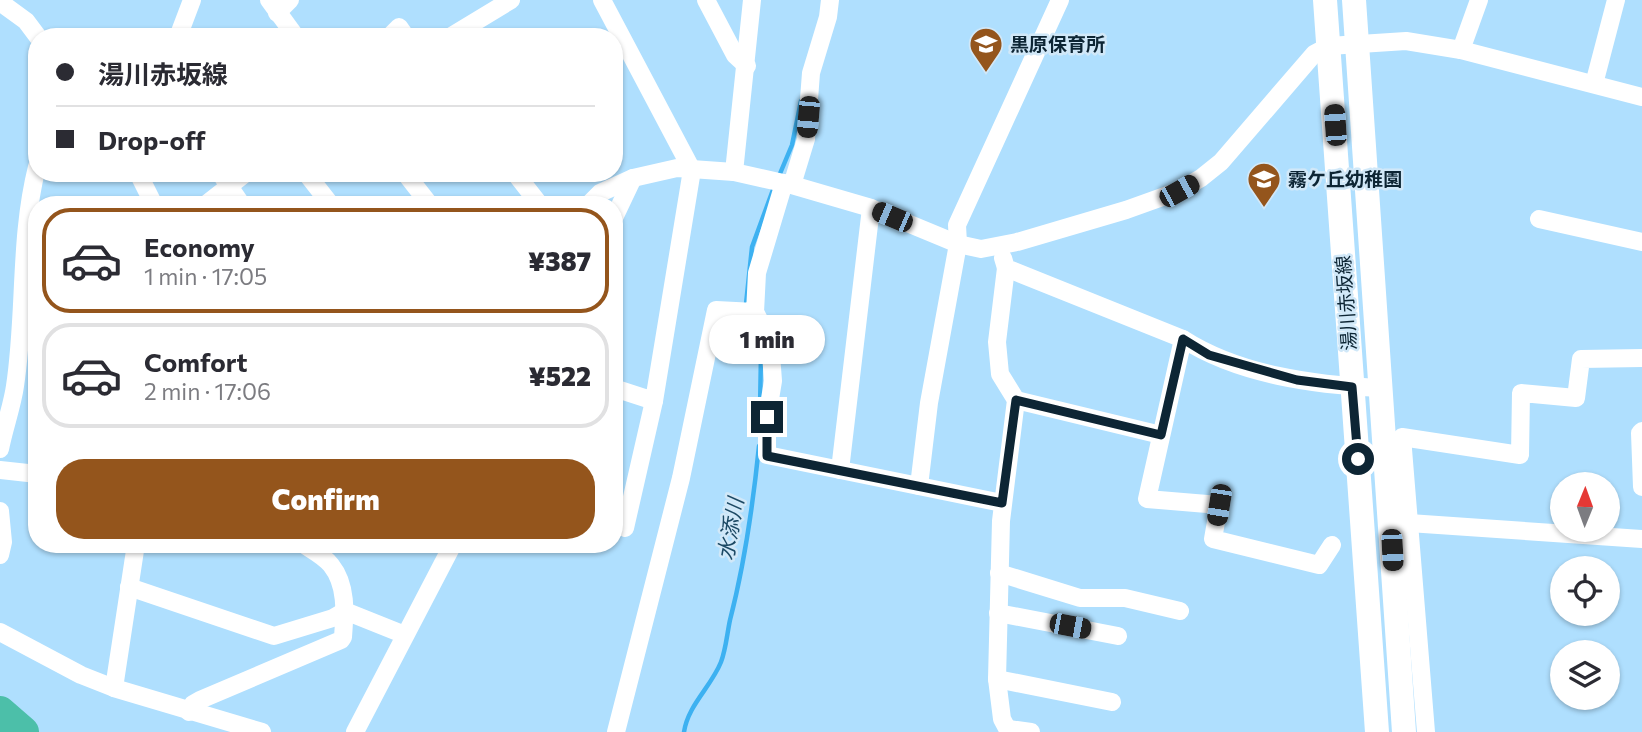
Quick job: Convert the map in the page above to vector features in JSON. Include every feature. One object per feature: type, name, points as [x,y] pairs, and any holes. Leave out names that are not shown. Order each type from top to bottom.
[{"type":"highway","points":[[0,712],[23,732]]},
{"type":"main road","name":"湯川赤坂線","points":[[1325,0],[1377,732]]},
{"type":"main road","name":"湯川赤坂線","points":[[1354,0],[1404,732]]},
{"type":"street","points":[[181,28],[191,0]]},
{"type":"street","points":[[465,28],[511,0]]},
{"type":"street","points":[[602,0],[617,28]]},
{"type":"street","points":[[706,0],[735,55],[747,66]]},
{"type":"street","points":[[734,172],[752,0]]},
{"type":"street","points":[[830,0],[828,18],[811,73],[806,139],[757,273],[755,312],[770,341],[773,381],[767,417],[767,456],[1002,503]]},
{"type":"street","points":[[919,486],[929,403],[958,244],[957,225],[1060,0]]},
{"type":"street","points":[[1461,50],[1479,0]]},
{"type":"street","points":[[1594,84],[1616,0]]},
{"type":"street","points":[[0,2],[31,28]]},
{"type":"street","points":[[279,4],[291,28]]},
{"type":"street","points":[[623,40],[692,170],[654,401],[625,528]]},
{"type":"street","points":[[597,196],[633,178],[677,168],[734,172],[788,184],[871,208],[958,244],[981,248],[1017,242],[1126,210],[1179,191],[1221,162],[1314,54],[1329,47],[1406,41],[1461,50],[1642,97]]},
{"type":"street","points":[[623,199],[633,178]]},
{"type":"street","points":[[212,196],[223,182]]},
{"type":"street","points":[[313,182],[324,196]]},
{"type":"street","points":[[412,182],[423,196]]},
{"type":"street","points":[[522,182],[533,196]]},
{"type":"street","points":[[840,470],[871,208]]},
{"type":"street","points":[[1539,219],[1642,242]]},
{"type":"street","points":[[998,245],[1006,268],[998,353],[1000,374],[1016,400],[1002,503],[996,679],[1002,719],[1009,730],[1031,732]]},
{"type":"street","points":[[1006,268],[1183,339],[1209,355],[1297,380],[1381,388]]},
{"type":"street","points":[[0,449],[15,388],[28,275]]},
{"type":"street","points":[[616,732],[681,478],[716,310],[755,312]]},
{"type":"street","points":[[1183,339],[1147,499],[1219,505],[1213,539],[1319,565],[1332,545]]},
{"type":"street","points":[[1426,732],[1402,437],[1520,455],[1521,393],[1576,398],[1581,359],[1642,358]]},
{"type":"street","points":[[623,391],[654,401]]},
{"type":"street","points":[[1016,400],[1161,435]]},
{"type":"street","points":[[1642,430],[1642,487]]},
{"type":"street","points":[[0,470],[28,473]]},
{"type":"street","points":[[0,510],[3,542],[0,555]]},
{"type":"street","points":[[1409,523],[1642,538]]},
{"type":"street","points":[[114,688],[135,553]]},
{"type":"street","points":[[189,712],[200,700],[341,640],[345,601],[329,562],[316,553]]},
{"type":"street","points":[[355,732],[448,553]]},
{"type":"street","points":[[999,573],[1080,598],[1125,598],[1180,611]]},
{"type":"street","points":[[129,587],[274,636],[333,618],[345,611]]},
{"type":"street","points":[[345,611],[405,635]]},
{"type":"street","points":[[998,613],[1118,636]]},
{"type":"street","points":[[0,632],[81,675],[114,688],[262,732]]},
{"type":"street","points":[[996,679],[1112,702]]},
{"type":"waterway","name":"水添川","points":[[779,176],[792,145],[801,101]]},
{"type":"waterway","name":"水添川","points":[[746,304],[752,247],[774,187]]},
{"type":"waterway","name":"水添川","points":[[751,322],[761,353],[760,409]]},
{"type":"waterway","name":"水添川","points":[[684,732],[690,713],[717,671],[724,652],[748,533],[759,446]]},
{"type":"place","name":"黒原保育所","points":[[986,74]]},
{"type":"place","name":"霧ケ丘幼稚園","points":[[1264,209]]},
{"type":"route","points":[[767,417],[767,456],[1002,503],[1016,400],[1161,435],[1183,339],[1209,355],[1297,380],[1352,387],[1358,459]]}]
